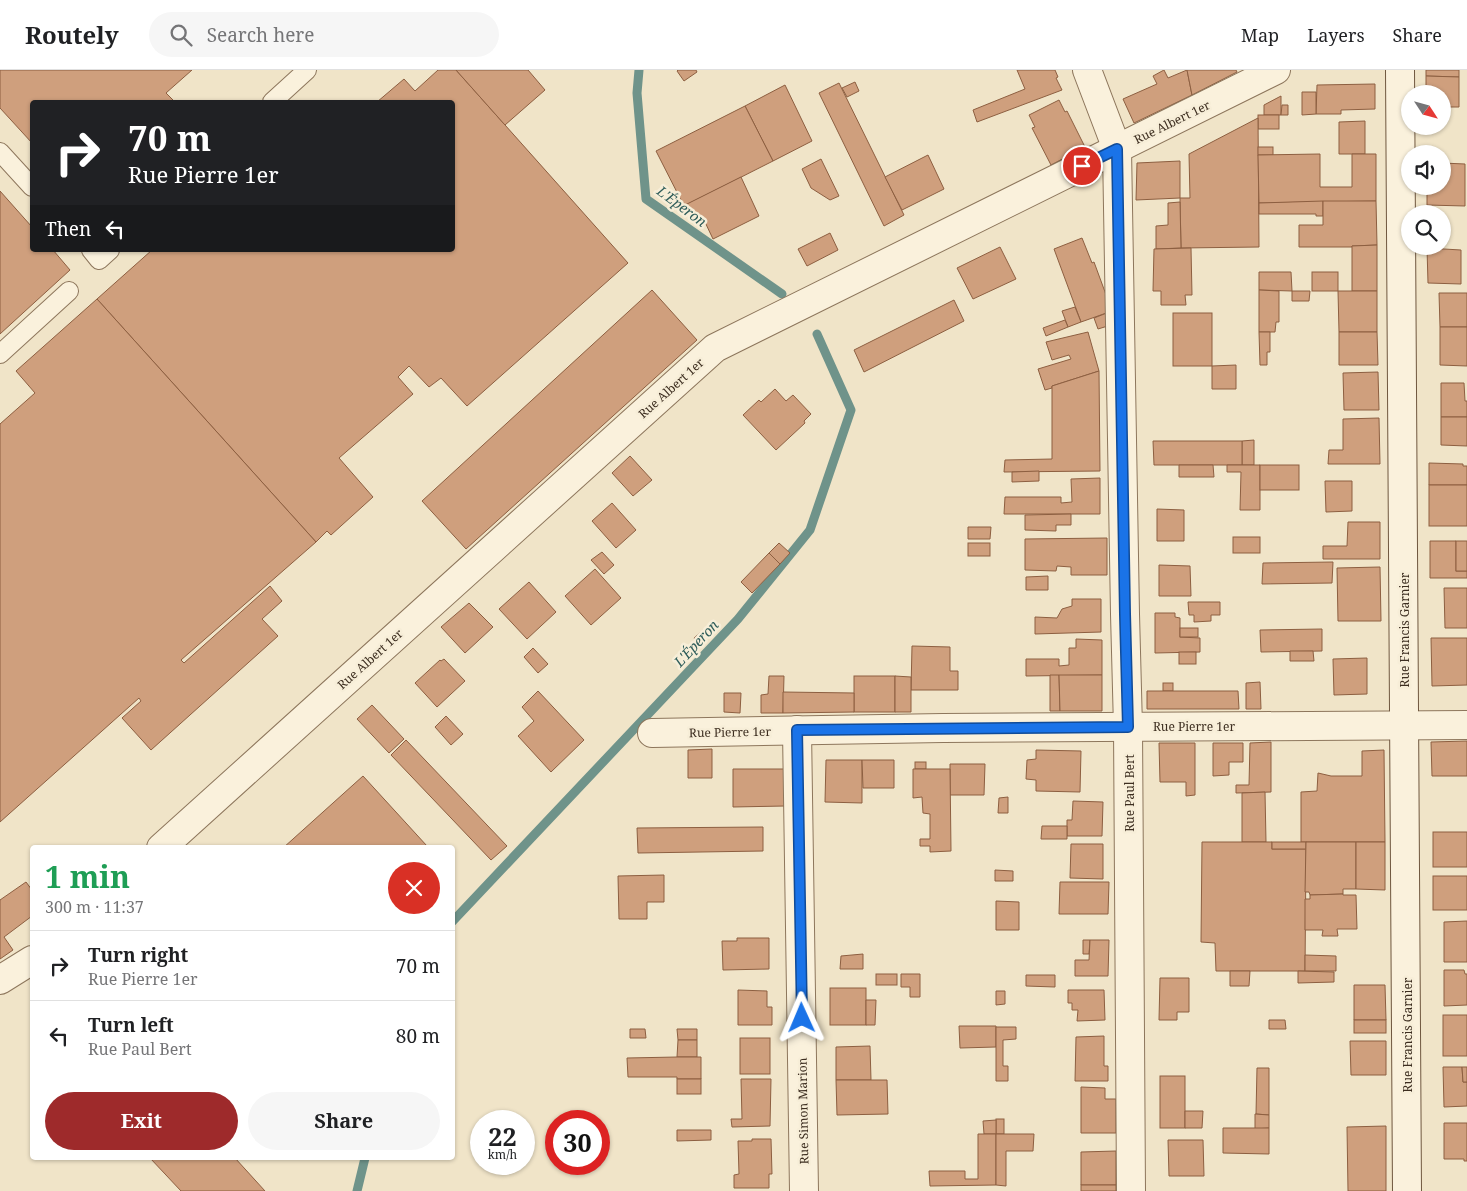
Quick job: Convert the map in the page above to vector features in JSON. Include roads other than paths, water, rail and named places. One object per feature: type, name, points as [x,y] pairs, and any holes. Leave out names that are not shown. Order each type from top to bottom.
[{"type":"street","name":"Rue Paul Bert","points":[[1087,70],[1117,149],[1128,727],[1132,1191]]},
{"type":"street","name":"Rue Albert 1er","points":[[164,845],[715,348],[1276,70]]},
{"type":"street","name":"Rue Francis Garnier","points":[[1400,70],[1407,1191]]},
{"type":"street","name":"Rue Pierre 1er","points":[[652,733],[797,730],[1467,725]]},
{"type":"street","name":"Rue Simon Marion","points":[[797,730],[804,1191]]},
{"type":"street","points":[[0,980],[30,961]]},
{"type":"lane","points":[[274,100],[308,70]]},
{"type":"lane","points":[[0,152],[30,185]]},
{"type":"lane","points":[[93,252],[99,260],[108,252]]},
{"type":"lane","points":[[0,354],[69,292]]},
{"type":"waterway","name":"L'Éperon","points":[[639,70],[637,93],[646,199],[782,294]]},
{"type":"waterway","name":"L'Éperon","points":[[455,919],[738,619],[810,530],[851,410],[817,334]]},
{"type":"waterway","name":"L'Éperon","points":[[357,1191],[365,1160]]}]
